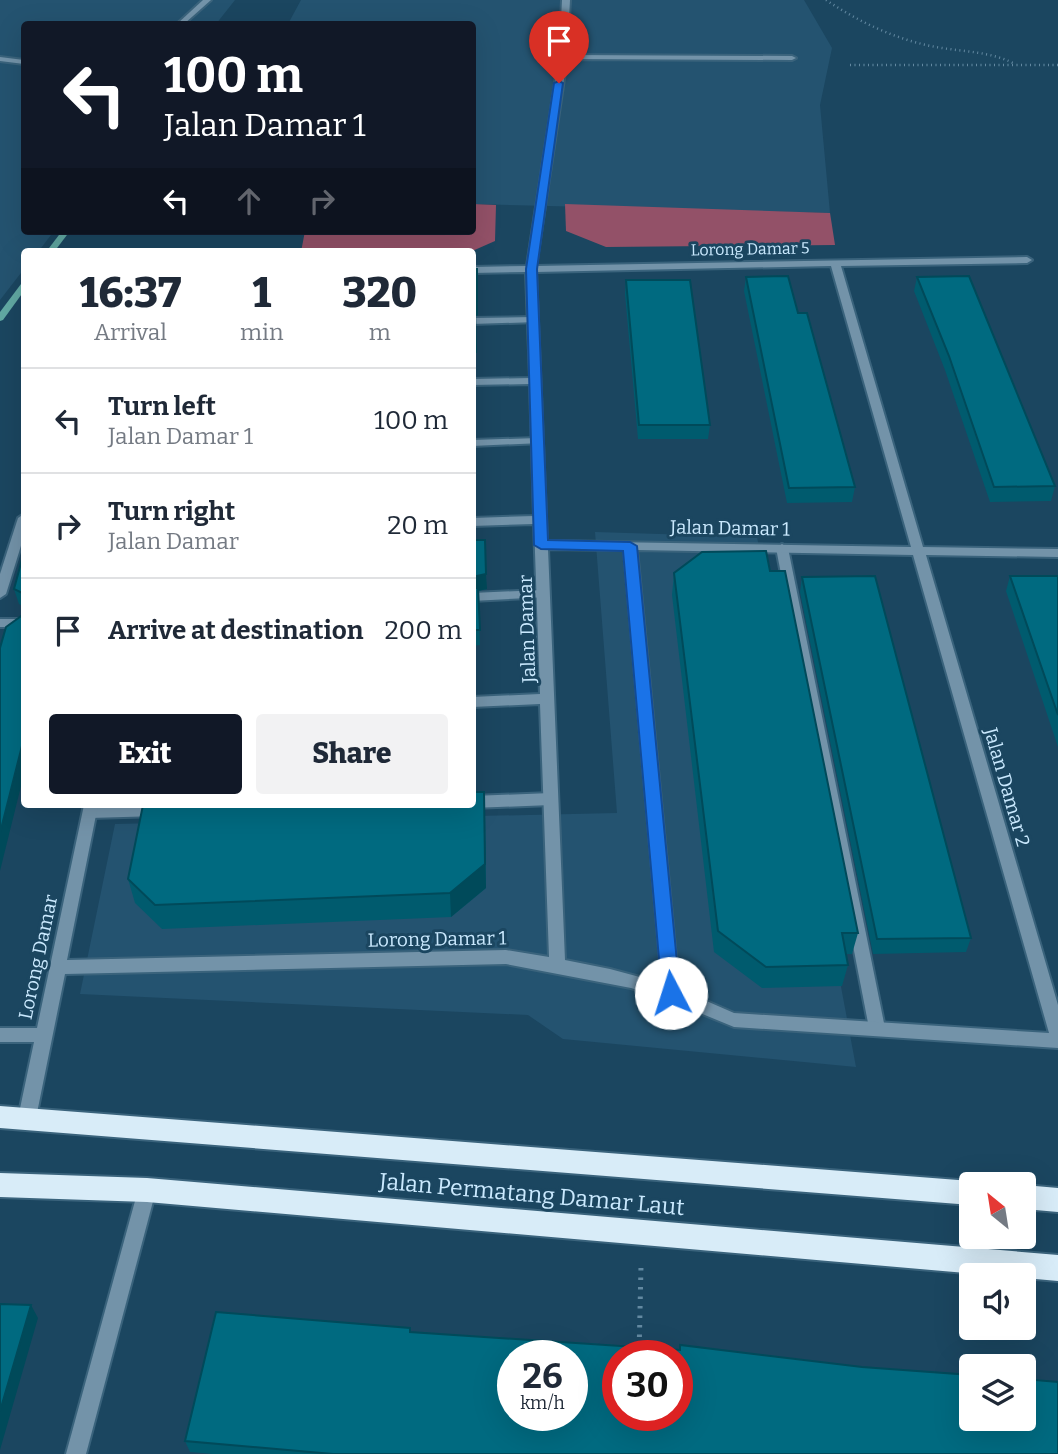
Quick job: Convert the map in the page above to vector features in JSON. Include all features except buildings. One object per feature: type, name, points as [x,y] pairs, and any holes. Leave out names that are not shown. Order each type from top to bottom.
[{"type":"highway","name":"Jalan Permatang Damar Laut","points":[[0,1117],[959,1192]]},
{"type":"highway","name":"Jalan Permatang Damar Laut","points":[[0,1185],[147,1190],[1058,1268]]},
{"type":"highway","points":[[1036,1198],[1058,1199]]},
{"type":"street","points":[[183,21],[207,0]]},
{"type":"street","name":"Jalan Damar","points":[[557,966],[531,269],[563,57],[566,0]]},
{"type":"street","points":[[563,57],[792,58]]},
{"type":"street","points":[[0,60],[21,62]]},
{"type":"street","name":"Lorong Damar 5","points":[[476,270],[1027,260]]},
{"type":"street","points":[[835,264],[918,551]]},
{"type":"street","points":[[476,321],[533,320]]},
{"type":"street","points":[[476,382],[535,381]]},
{"type":"street","points":[[476,443],[538,441]]},
{"type":"street","points":[[476,522],[540,520]]},
{"type":"street","points":[[0,594],[21,528]]},
{"type":"street","name":"Jalan Damar 1","points":[[541,545],[1058,553]]},
{"type":"street","points":[[630,546],[671,993]]},
{"type":"street","points":[[782,548],[877,1028]]},
{"type":"street","name":"Jalan Damar 2","points":[[918,551],[1058,1034]]},
{"type":"street","points":[[476,597],[542,594]]},
{"type":"street","points":[[0,623],[21,623]]},
{"type":"street","points":[[476,702],[547,699]]},
{"type":"street","points":[[476,802],[551,799]]},
{"type":"street","points":[[90,809],[171,810]]},
{"type":"street","name":"Lorong Damar","points":[[27,1118],[90,809]]},
{"type":"street","name":"Lorong Damar 1","points":[[58,967],[506,957],[671,993],[707,1012],[734,1020],[1058,1041]]},
{"type":"street","points":[[0,1035],[44,1035]]},
{"type":"street","points":[[76,1454],[147,1190]]},
{"type":"path","points":[[826,0],[839,10],[912,41],[1001,57],[1016,64]]},
{"type":"path","points":[[850,65],[1058,65]]},
{"type":"path","points":[[639,1340],[642,1231]]},
{"type":"shaded area","points":[[0,0],[235,0],[218,21],[21,21],[21,235],[51,235],[41,248],[21,248],[21,273],[0,300]]},
{"type":"shaded area","points":[[301,0],[804,0],[832,48],[820,105],[830,213],[476,204],[476,21],[290,21]]},
{"type":"shaded area","points":[[476,204],[496,205],[495,241],[476,249],[302,248],[304,235],[476,235]]},
{"type":"shaded area","points":[[565,204],[830,213],[835,245],[606,247],[566,231]]},
{"type":"shaded area","points":[[595,532],[757,537],[856,1067],[563,1039],[528,1015],[80,994],[115,824],[617,813]]},
{"type":"waterway","points":[[53,248],[63,235]]},
{"type":"waterway","points":[[0,318],[21,290]]},
{"type":"route","points":[[559,83],[531,269],[541,545],[630,546],[671,993]]}]
